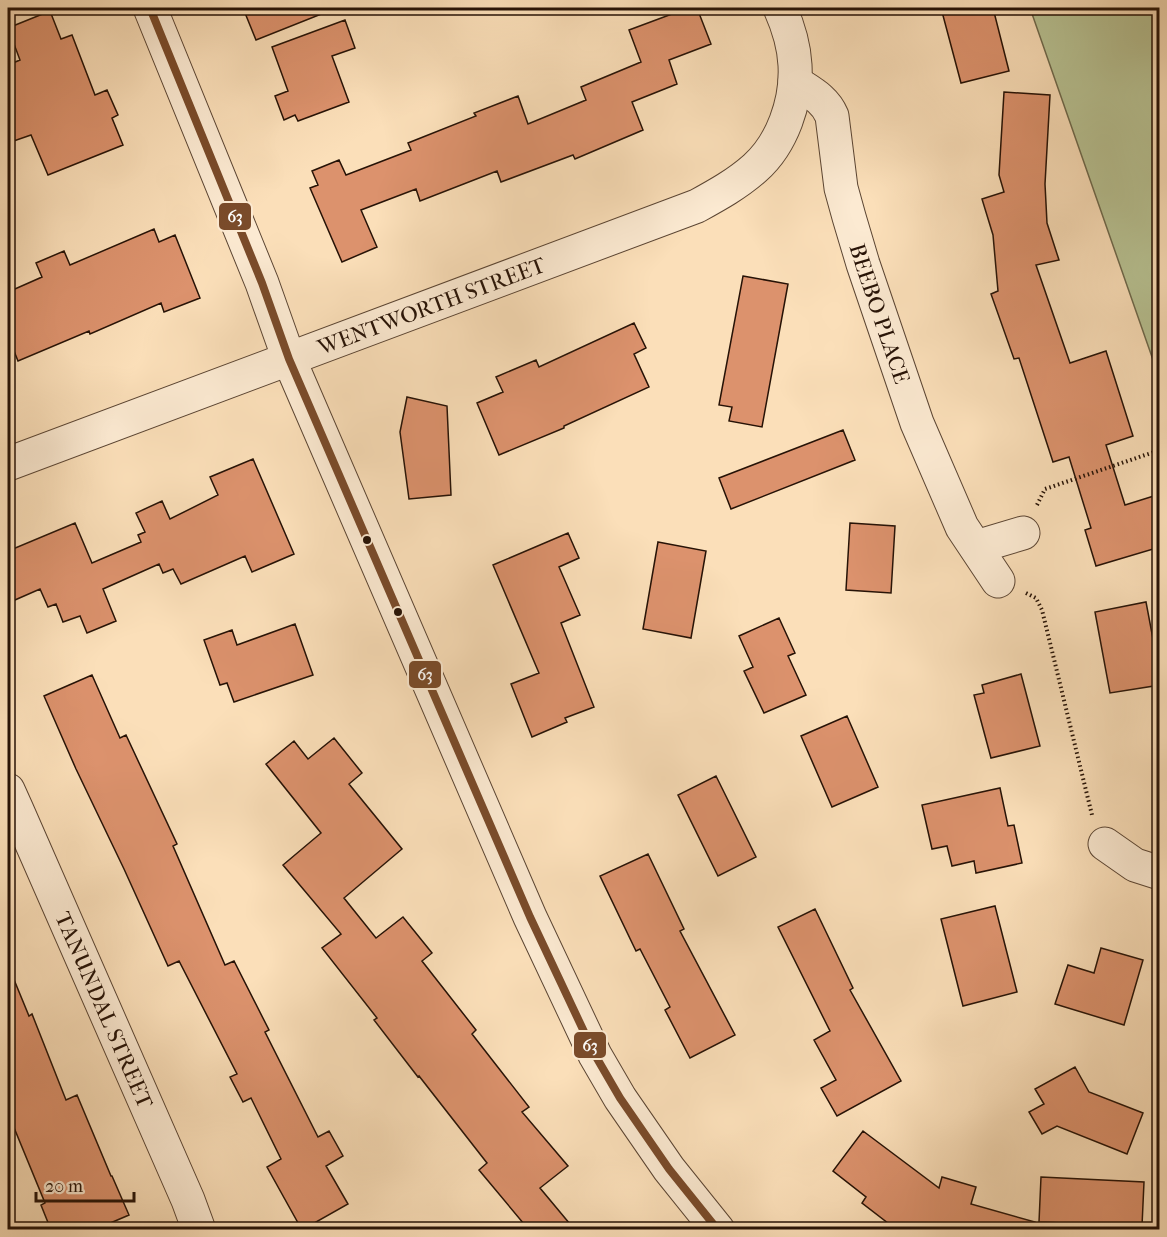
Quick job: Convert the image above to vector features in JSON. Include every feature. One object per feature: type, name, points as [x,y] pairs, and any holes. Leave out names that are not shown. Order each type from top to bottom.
[{"type":"street","points":[[150,8],[262,283],[289,358],[530,917],[595,1055],[620,1098],[669,1169],[718,1230]]},
{"type":"street","name":"WENTWORTH STREET","points":[[8,464],[697,206],[722,192],[756,168],[770,152],[781,133],[789,111],[795,82],[795,63],[791,37],[780,8]]},
{"type":"street","name":"BEEBO PLACE","points":[[795,82],[828,107],[832,116],[841,189],[863,264],[917,423],[962,527],[998,580]]},
{"type":"street","points":[[976,547],[1023,533]]},
{"type":"street","name":"TANUNDAL STREET","points":[[8,790],[199,1230]]},
{"type":"street","points":[[1105,844],[1135,865],[1160,873]]},
{"type":"path","points":[[1023,533],[1045,489],[1160,450]]},
{"type":"path","points":[[998,580],[1036,598],[1042,610],[1091,814],[1105,844]]},
{"type":"green space","points":[[1030,8],[1159,8],[1159,377]]},
{"type":"building","points":[[243,8],[334,8],[334,9],[256,40]]},
{"type":"building","points":[[688,8],[697,8],[711,44],[669,60],[677,84],[632,102],[643,130],[575,159],[573,155],[501,182],[497,171],[420,201],[416,189],[361,210],[377,247],[342,262],[310,188],[318,185],[312,171],[339,160],[346,175],[411,150],[408,143],[476,116],[474,113],[518,96],[528,124],[586,100],[581,87],[641,62],[629,30]]},
{"type":"building","points":[[941,8],[993,8],[1009,71],[961,83]]},
{"type":"building","points":[[50,11],[61,39],[72,35],[95,95],[107,90],[118,115],[112,118],[123,145],[48,175],[31,135],[8,143],[8,65],[20,60],[8,28]]},
{"type":"building","points":[[345,20],[355,48],[332,56],[349,102],[298,121],[295,115],[284,120],[275,96],[288,91],[272,47]]},
{"type":"building","points":[[1004,92],[1050,95],[1045,184],[1047,223],[1059,260],[1036,265],[1070,363],[1106,351],[1133,436],[1106,445],[1125,505],[1160,494],[1160,547],[1096,566],[1085,530],[1091,528],[1069,457],[1053,462],[1019,358],[1014,359],[991,294],[998,291],[993,235],[982,199],[1004,192],[999,175]]},
{"type":"building","points":[[154,229],[159,242],[175,235],[200,298],[164,312],[161,303],[90,334],[89,331],[18,361],[8,336],[8,292],[42,277],[36,263],[64,251],[70,265]]},
{"type":"building","points":[[743,276],[788,284],[762,427],[729,421],[732,407],[719,405]]},
{"type":"building","points":[[634,323],[646,348],[634,354],[649,387],[564,426],[564,428],[499,455],[477,403],[503,392],[496,377],[536,360],[539,367]]},
{"type":"building","points":[[407,397],[447,406],[451,495],[409,499],[400,432]]},
{"type":"building","points":[[843,430],[855,460],[731,509],[719,478]]},
{"type":"building","points":[[253,459],[294,554],[252,572],[245,556],[181,584],[173,569],[163,573],[159,564],[103,589],[116,621],[87,633],[80,616],[63,622],[56,604],[48,607],[40,589],[8,603],[8,551],[75,523],[92,563],[141,542],[138,535],[145,532],[136,513],[162,501],[170,519],[218,495],[210,477]]},
{"type":"building","points":[[850,523],[895,526],[891,593],[846,590]]},
{"type":"building","points":[[568,533],[579,558],[559,567],[580,615],[561,623],[594,707],[565,718],[567,722],[532,737],[511,684],[539,673],[493,565]]},
{"type":"building","points":[[658,542],[706,551],[691,638],[643,629]]},
{"type":"building","points":[[1146,602],[1160,685],[1110,693],[1095,612]]},
{"type":"building","points":[[779,618],[795,653],[788,656],[806,695],[764,713],[744,671],[753,667],[739,636]]},
{"type":"building","points":[[295,624],[313,675],[234,702],[227,683],[220,685],[204,640],[232,630],[237,645]]},
{"type":"building","points":[[1021,674],[1040,746],[991,758],[974,695],[984,693],[982,685]]},
{"type":"building","points":[[92,675],[120,738],[126,735],[177,844],[173,846],[225,965],[234,961],[269,1030],[265,1032],[318,1137],[329,1131],[343,1156],[326,1166],[348,1204],[302,1230],[267,1167],[281,1159],[251,1098],[243,1102],[230,1077],[237,1074],[179,961],[168,966],[44,696]]},
{"type":"building","points":[[847,716],[878,787],[832,807],[801,736]]},
{"type":"building","points":[[334,738],[362,773],[349,784],[402,849],[344,898],[376,938],[403,917],[432,953],[422,961],[476,1030],[472,1034],[529,1107],[522,1112],[568,1166],[540,1188],[575,1230],[529,1230],[479,1170],[487,1163],[374,1020],[377,1018],[322,948],[341,934],[283,865],[321,833],[266,764],[294,741],[308,759]]},
{"type":"building","points":[[716,776],[756,857],[718,876],[678,795]]},
{"type":"building","points":[[1000,788],[1008,826],[1014,825],[1022,863],[976,873],[974,861],[952,866],[947,846],[932,849],[922,805]]},
{"type":"building","points":[[648,854],[684,929],[680,931],[735,1035],[690,1058],[665,1010],[670,1007],[640,949],[636,951],[600,876]]},
{"type":"building","points":[[995,906],[1017,992],[963,1006],[941,919]]},
{"type":"building","points":[[815,909],[853,988],[850,990],[901,1081],[837,1116],[821,1088],[836,1080],[814,1040],[830,1031],[778,927]]},
{"type":"building","points":[[1101,948],[1143,960],[1124,1025],[1055,1004],[1068,965],[1094,973]]},
{"type":"building","points":[[8,965],[29,1016],[32,1014],[66,1100],[77,1095],[129,1215],[94,1230],[51,1230],[41,1205],[45,1203],[8,1113]]},
{"type":"building","points":[[1075,1067],[1089,1092],[1143,1113],[1127,1154],[1057,1126],[1042,1134],[1029,1112],[1044,1104],[1035,1089]]},
{"type":"building","points":[[863,1131],[939,1188],[942,1177],[976,1187],[971,1204],[1035,1222],[1034,1230],[897,1230],[862,1203],[866,1197],[833,1171]]},
{"type":"building","points":[[1041,1177],[1144,1182],[1142,1226],[1039,1222]]},
{"type":"transit line","name":"63","points":[[150,8],[262,283],[289,359],[530,917],[595,1055],[620,1098],[669,1169],[718,1230]]}]
